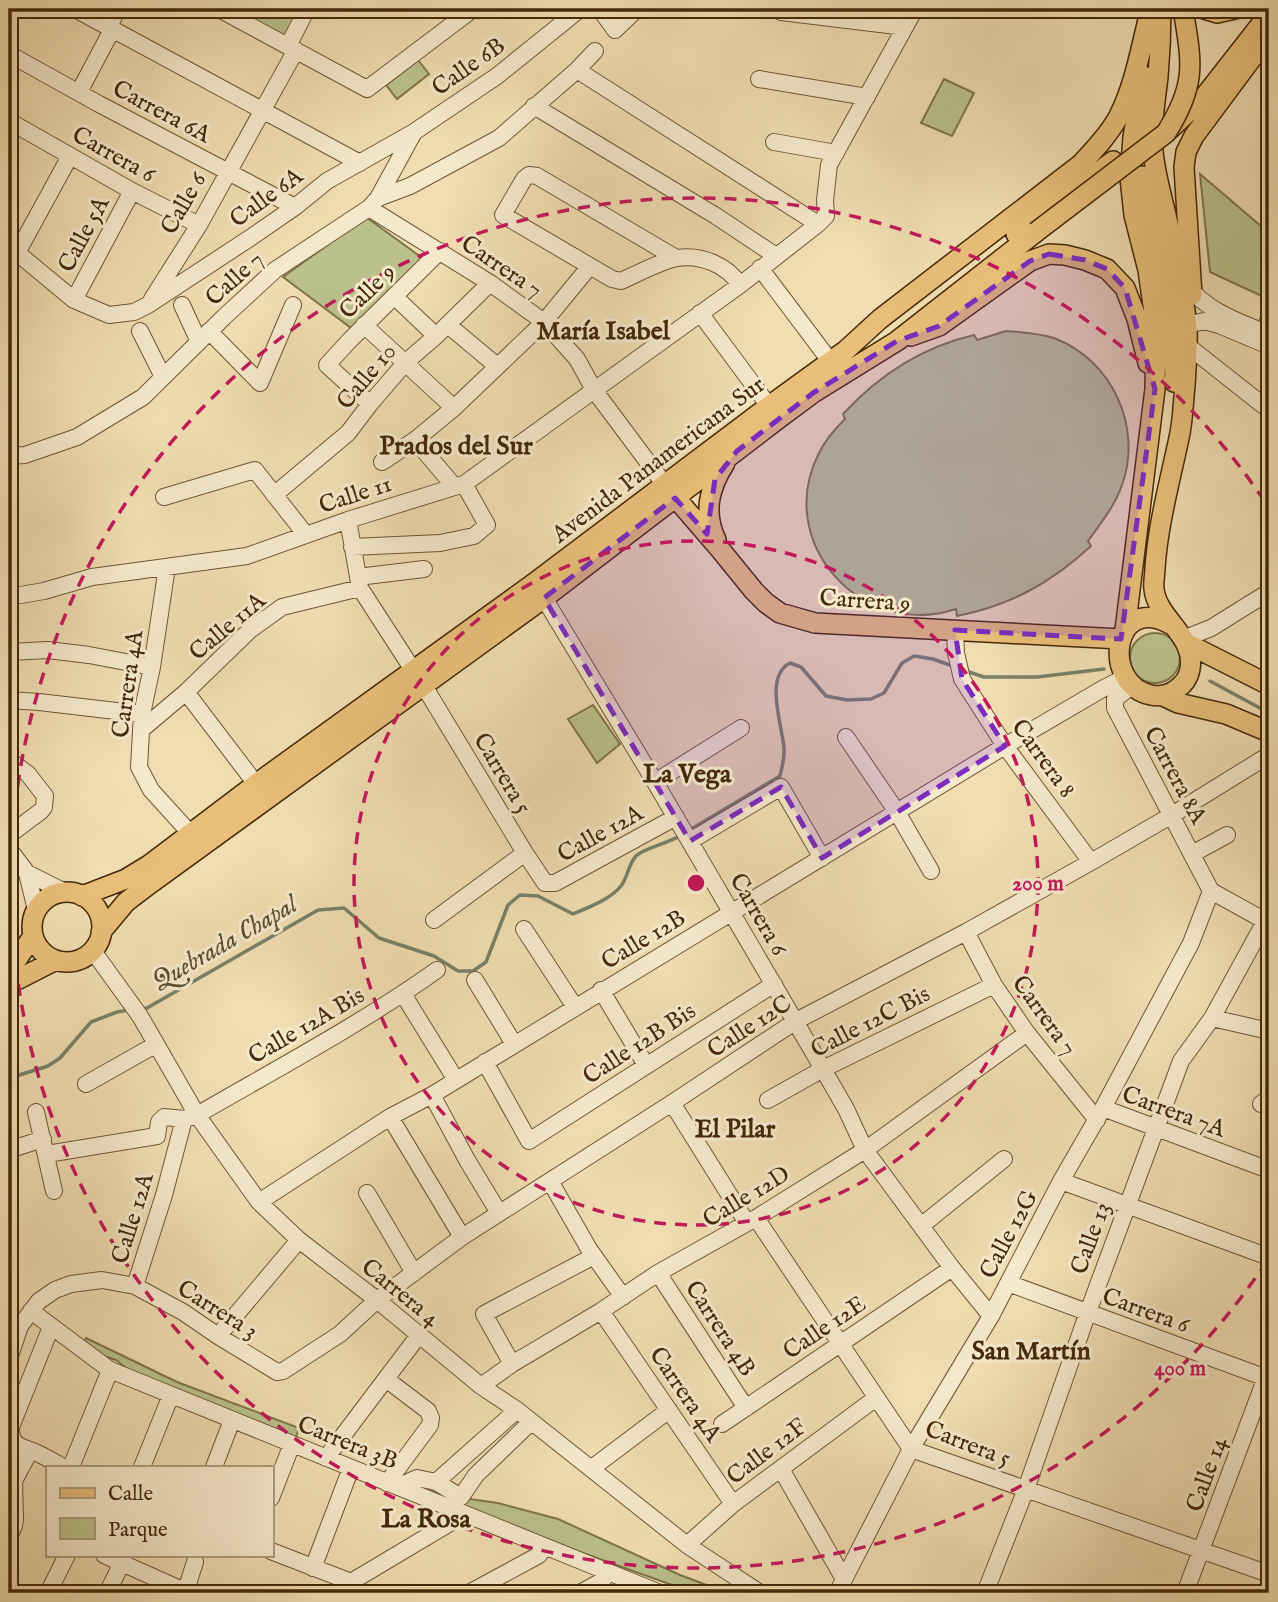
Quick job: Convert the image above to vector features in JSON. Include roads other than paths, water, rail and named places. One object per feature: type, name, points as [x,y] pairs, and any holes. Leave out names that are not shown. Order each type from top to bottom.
[{"type":"main road","points":[[1166,133],[1179,112],[1189,85],[1190,53],[1183,9]]},
{"type":"main road","points":[[1204,9],[1217,13],[1235,9]]},
{"type":"main road","points":[[1200,89],[1260,9]]},
{"type":"main road","points":[[1152,13],[1161,37],[1152,120],[1153,154],[1178,273],[1188,346],[1182,428],[1157,542],[1154,590],[1190,656],[1190,669],[1185,681],[1175,691],[1163,696],[1142,692],[1129,681],[1118,652],[1139,527],[1155,389],[1156,327],[1148,271],[1134,215],[1130,178],[1133,137],[1148,54],[1152,13]]},
{"type":"main road","name":"Avenida Panamericana Sur","points":[[73,894],[126,879],[149,865],[256,784],[544,598],[769,406],[837,356],[880,319],[1081,164],[1104,139],[1119,116],[1133,81],[1152,13]]},
{"type":"main road","points":[[897,341],[1166,133],[1204,97],[1269,14]]},
{"type":"main road","points":[[1186,320],[1192,293],[1184,167],[1186,152],[1194,136],[1269,35]]},
{"type":"main road","points":[[837,356],[899,322],[1113,161]]},
{"type":"main road","points":[[1139,527],[1154,500],[1168,444],[1175,374],[1168,299],[1143,176]]},
{"type":"main road","points":[[897,341],[939,326],[1030,261],[1049,254],[1065,255],[1107,269],[1125,288],[1137,319],[1155,389]]},
{"type":"main road","name":"Avenida Panamericana Sur","points":[[102,932],[126,902],[418,678],[533,584],[670,491],[737,451],[813,393],[897,341]]},
{"type":"main road","points":[[719,548],[710,523],[710,496],[715,479],[724,464],[737,451]]},
{"type":"main road","name":"Carrera 9","points":[[670,491],[754,591],[780,613],[815,623],[1123,634]]},
{"type":"main road","points":[[1123,634],[1132,622],[1148,617],[1161,619],[1180,635],[1269,685]]},
{"type":"main road","points":[[1163,696],[1178,704],[1226,714],[1269,732]]},
{"type":"main road","points":[[73,894],[89,901],[99,915],[102,932],[93,951],[82,959],[56,960],[41,951],[33,936],[36,910],[48,898],[73,894]]},
{"type":"main road","points":[[9,971],[33,936]]},
{"type":"main road","points":[[9,984],[56,960]]},
{"type":"street","points":[[75,9],[360,163]]},
{"type":"street","points":[[79,92],[118,9]]},
{"type":"street","points":[[219,9],[367,89],[473,9]]},
{"type":"street","name":"Calle 6","points":[[148,304],[199,225],[263,111],[307,9]]},
{"type":"street","name":"Calle 6B","points":[[414,132],[497,76],[579,9]]},
{"type":"street","points":[[600,9],[615,30],[636,9]]},
{"type":"street","points":[[577,70],[818,224],[826,216],[825,200],[830,165],[915,9]]},
{"type":"street","points":[[781,12],[905,27]]},
{"type":"street","points":[[373,203],[499,138],[595,51]]},
{"type":"street","name":"Carrera 6A","points":[[9,54],[295,207]]},
{"type":"street","points":[[759,79],[867,97]]},
{"type":"street","points":[[534,106],[716,216],[776,256]]},
{"type":"street","name":"Carrera 6","points":[[9,121],[132,191],[199,225]]},
{"type":"street","points":[[373,203],[414,132]]},
{"type":"street","name":"Calle 6A","points":[[13,250],[74,300],[109,316],[134,312],[295,207],[327,181],[414,132]]},
{"type":"street","points":[[774,142],[836,153]]},
{"type":"street","points":[[13,250],[70,156]]},
{"type":"street","points":[[676,258],[537,176],[529,175],[524,179],[503,215],[612,279],[621,281],[676,258],[691,257],[722,266],[740,285]]},
{"type":"street","name":"Calle 5A","points":[[74,300],[132,191]]},
{"type":"street","name":"Carrera 7","points":[[373,203],[544,322],[577,359],[594,390],[670,491]]},
{"type":"street","name":"Calle 7","points":[[9,456],[24,455],[77,437],[143,397],[275,270],[373,203]]},
{"type":"street","name":"Calle 11","points":[[9,597],[44,591],[92,577],[247,556],[459,485],[740,285],[818,224]]},
{"type":"street","name":"Calle 9","points":[[370,404],[327,365],[440,251]]},
{"type":"street","points":[[382,462],[415,440],[454,408],[544,322],[590,267]]},
{"type":"street","points":[[760,268],[837,356]]},
{"type":"street","points":[[1178,273],[1192,293],[1207,305],[1269,334]]},
{"type":"street","name":"Calle 10","points":[[274,495],[348,433],[406,362],[490,283]]},
{"type":"street","points":[[394,296],[436,336]]},
{"type":"street","points":[[182,305],[204,337],[260,383],[293,305]]},
{"type":"street","points":[[700,313],[769,406]]},
{"type":"street","points":[[1186,320],[1211,323],[1269,346]]},
{"type":"street","points":[[364,325],[454,408]]},
{"type":"street","points":[[448,325],[497,366]]},
{"type":"street","points":[[140,331],[163,377]]},
{"type":"street","points":[[1188,346],[1269,410]]},
{"type":"street","points":[[352,547],[440,543],[474,536],[487,525],[459,485],[415,440]]},
{"type":"street","points":[[164,497],[255,470],[306,535]]},
{"type":"street","name":"Carrera 5","points":[[348,520],[359,582],[545,883]]},
{"type":"street","name":"Carrera 4A","points":[[167,567],[141,722],[139,766],[151,790],[190,833]]},
{"type":"street","name":"Calle 11A","points":[[141,722],[186,692],[250,630],[282,607],[359,582],[424,569]]},
{"type":"street","points":[[1180,635],[1211,628],[1269,592]]},
{"type":"street","name":"Carrera 6","points":[[544,598],[796,1021],[846,1109],[865,1150],[991,1316]]},
{"type":"street","name":"Carrera 8","points":[[955,630],[956,653],[962,679],[1005,746],[1091,862]]},
{"type":"street","points":[[9,652],[48,650],[152,667]]},
{"type":"street","name":"Calle 12B","points":[[258,1202],[390,1118],[1005,746],[1129,681]]},
{"type":"street","name":"Carrera 8A","points":[[1129,681],[1115,699],[1115,708],[1211,891]]},
{"type":"street","points":[[186,692],[256,784]]},
{"type":"street","points":[[9,700],[39,702],[141,722]]},
{"type":"street","points":[[655,782],[741,728]]},
{"type":"street","points":[[846,737],[897,812],[931,871]]},
{"type":"street","name":"Calle 12C","points":[[277,1372],[291,1367],[340,1335],[377,1300],[462,1237],[796,1021],[1091,862],[1269,755]]},
{"type":"street","points":[[9,760],[28,774],[45,796],[41,811],[9,835]]},
{"type":"street","name":"Calle 12A","points":[[545,883],[555,883],[781,787],[822,858]]},
{"type":"street","points":[[1192,854],[1227,835]]},
{"type":"street","points":[[9,849],[27,873],[36,910]]},
{"type":"street","points":[[434,920],[525,853]]},
{"type":"street","points":[[27,873],[73,894]]},
{"type":"street","points":[[1211,891],[1268,920]]},
{"type":"street","name":"Calle 12G","points":[[840,1586],[911,1449],[991,1316],[1061,1181],[1100,1114],[1191,943],[1211,891]]},
{"type":"street","name":"Calle 13","points":[[985,1593],[1026,1489],[1087,1312],[1181,1061],[1212,1018],[1268,920]]},
{"type":"street","points":[[524,929],[575,1007]]},
{"type":"street","name":"Carrera 7","points":[[965,932],[994,985],[1027,1033],[1100,1114]]},
{"type":"street","name":"Carrera 4","points":[[93,951],[135,1009],[190,1117],[258,1202],[299,1240],[481,1386],[517,1410],[687,1545],[760,1593]]},
{"type":"street","name":"Calle 12A Bis","points":[[45,1147],[157,1136],[159,1122],[164,1117],[190,1117],[404,994],[437,971]]},
{"type":"street","points":[[475,980],[514,1044]]},
{"type":"street","name":"Calle 12B Bis","points":[[485,1062],[529,1141],[774,984]]},
{"type":"street","name":"Calle 12C Bis","points":[[768,1100],[823,1069],[994,985]]},
{"type":"street","points":[[601,990],[646,1065]]},
{"type":"street","points":[[404,994],[456,1080]]},
{"type":"street","points":[[1212,1018],[1269,1031]]},
{"type":"street","name":"Calle 12D","points":[[481,1386],[658,1273],[751,1221],[865,1150],[1027,1033]]},
{"type":"street","points":[[86,1084],[155,1045]]},
{"type":"street","points":[[432,1095],[499,1213]]},
{"type":"street","name":"Carrera 5","points":[[672,1103],[911,1449],[1269,1574]]},
{"type":"street","points":[[36,1111],[54,1191]]},
{"type":"street","name":"Carrera 7A","points":[[1100,1114],[1157,1128],[1269,1170]]},
{"type":"street","name":"Calle 12A","points":[[35,1306],[55,1290],[71,1284],[102,1280],[135,1286],[190,1117]]},
{"type":"street","points":[[390,1118],[462,1237]]},
{"type":"street","points":[[9,1150],[45,1147]]},
{"type":"street","points":[[921,1226],[1004,1159]]},
{"type":"street","points":[[550,1181],[594,1256],[623,1297]]},
{"type":"street","points":[[1061,1181],[1269,1257]]},
{"type":"street","points":[[367,1193],[414,1273]]},
{"type":"street","points":[[218,1336],[299,1240]]},
{"type":"street","points":[[512,1364],[484,1314],[594,1256]]},
{"type":"street","name":"Calle 12E","points":[[722,1424],[952,1268]]},
{"type":"street","name":"Carrera 4B","points":[[658,1273],[746,1408]]},
{"type":"street","name":"Carrera 6","points":[[1008,1283],[1268,1375]]},
{"type":"street","name":"Carrera 3","points":[[135,1286],[183,1312],[277,1372]]},
{"type":"street","points":[[9,1359],[20,1326],[35,1306]]},
{"type":"street","name":"Carrera 3B","points":[[35,1306],[51,1327],[110,1370],[660,1593]]},
{"type":"street","name":"Carrera 4A","points":[[601,1311],[733,1504]]},
{"type":"street","points":[[51,1327],[12,1427],[12,1438],[21,1448],[33,1451],[60,1466]]},
{"type":"street","points":[[326,1458],[419,1335]]},
{"type":"street","points":[[71,1466],[110,1370]]},
{"type":"street","name":"Calle 14","points":[[1185,1593],[1268,1375]]},
{"type":"street","points":[[386,1379],[428,1411],[431,1418],[392,1485]]},
{"type":"street","points":[[142,1466],[171,1395]]},
{"type":"street","name":"Calle 12F","points":[[687,1545],[733,1504],[876,1398]]},
{"type":"street","points":[[436,1482],[517,1410]]},
{"type":"street","points":[[592,1468],[670,1410]]},
{"type":"street","points":[[214,1466],[232,1420]]},
{"type":"street","points":[[392,1485],[417,1478],[436,1482],[461,1497],[476,1475],[531,1422]]},
{"type":"street","points":[[273,1493],[292,1444]]},
{"type":"street","points":[[9,1537],[15,1519],[13,1480],[30,1451]]},
{"type":"street","points":[[313,1568],[351,1468]]},
{"type":"street","points":[[781,1469],[840,1586]]},
{"type":"street","points":[[273,1552],[353,1588],[464,1514]]},
{"type":"street","points":[[470,1593],[539,1555],[544,1546]]},
{"type":"street","points":[[48,1593],[66,1556]]},
{"type":"street","points":[[106,1556],[188,1590],[195,1562]]},
{"type":"street","points":[[107,1593],[122,1563]]},
{"type":"street","points":[[580,1593],[602,1581],[608,1572]]},
{"type":"waterway","name":"Quebrada Chapal","points":[[688,831],[780,776],[784,751],[776,690],[782,669],[790,663],[801,667],[826,696],[847,700],[871,699],[884,693],[902,663],[914,656],[955,667]]},
{"type":"waterway","name":"Quebrada Chapal","points":[[966,671],[984,677],[1037,677],[1104,669]]},
{"type":"waterway","points":[[1210,681],[1269,713]]},
{"type":"waterway","name":"Quebrada Chapal","points":[[140,1009],[147,1008],[318,910],[344,908],[379,938],[434,956],[458,971],[473,971],[486,962],[508,905],[520,895],[538,896],[573,914],[617,891],[633,860],[640,853],[681,835]]},
{"type":"waterway","name":"Quebrada Chapal","points":[[9,1086],[13,1077],[48,1066],[60,1058],[91,1022],[129,1010]]},
{"type":"district","name":"María Isabel","points":[[603,330]]},
{"type":"district","name":"Prados del Sur","points":[[456,445]]},
{"type":"district","name":"La Vega","points":[[687,773]]},
{"type":"district","name":"El Pilar","points":[[735,1128]]},
{"type":"district","name":"San Martín","points":[[1031,1350]]},
{"type":"district","name":"La Rosa","points":[[426,1518]]}]
